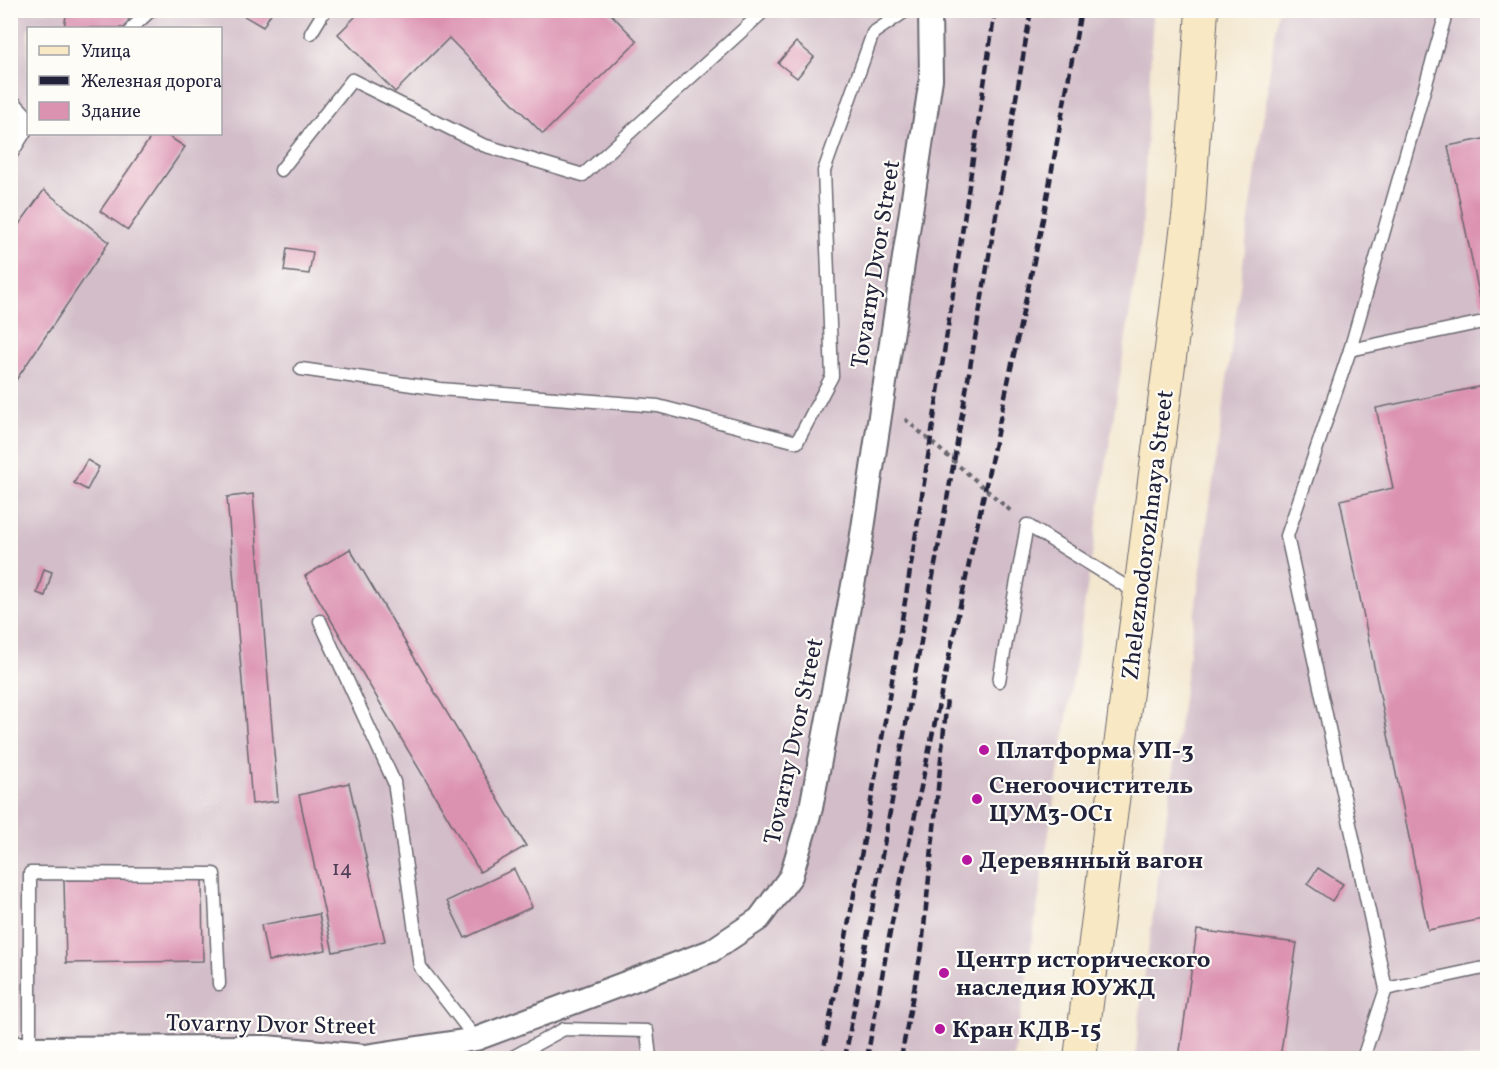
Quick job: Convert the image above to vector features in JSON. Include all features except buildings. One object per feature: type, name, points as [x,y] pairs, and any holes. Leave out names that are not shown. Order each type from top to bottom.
[{"type":"main road","name":"Zheleznodorozhnaya Street","points":[[1080,1059],[1189,209],[1202,10]]},
{"type":"street","name":"Tovarny Dvor Street","points":[[20,1048],[189,1053],[266,1047],[365,1057],[476,1040],[711,951],[759,919],[791,876],[813,797],[860,548],[931,79],[930,10]]},
{"type":"lane","points":[[133,27],[151,10]]},
{"type":"lane","points":[[311,33],[325,10]]},
{"type":"lane","points":[[281,170],[352,80],[483,145],[583,174],[765,10]]},
{"type":"lane","points":[[301,369],[440,388],[658,406],[797,442],[832,376],[824,171],[873,33],[907,10]]},
{"type":"lane","points":[[1363,1059],[1386,989],[1287,536],[1350,350],[1446,10]]},
{"type":"lane","points":[[10,98],[27,116]]},
{"type":"lane","points":[[10,129],[27,122]]},
{"type":"lane","points":[[10,156],[27,129]]},
{"type":"lane","points":[[1350,350],[1488,321]]},
{"type":"lane","points":[[999,681],[1027,525],[1139,595]]},
{"type":"lane","points":[[320,621],[394,782],[420,967],[476,1040]]},
{"type":"lane","points":[[20,1048],[30,873],[214,874],[219,984]]},
{"type":"lane","points":[[1386,989],[1488,967]]},
{"type":"lane","points":[[511,1059],[564,1029],[647,1031],[650,1059]]},
{"type":"path","points":[[882,399],[1027,525]]},
{"type":"shaded area","points":[[10,11],[1153,11],[1142,234],[1014,1058],[11,1058]]},
{"type":"shaded area","points":[[1278,11],[1487,11],[1487,1058],[1135,1058]]},
{"type":"railway","points":[[822,1058],[872,797],[916,536],[995,10]]},
{"type":"railway","points":[[845,1058],[954,461],[1031,10]]},
{"type":"railway","points":[[867,1058],[891,927],[1043,219],[1081,10]]},
{"type":"railway","points":[[901,1058],[922,947],[947,699]]},
{"type":"place","name":"Платформа УП-3","points":[[984,750]]},
{"type":"place","name":"Снегоочиститель ЦУМ3-ОС1","points":[[977,799]]},
{"type":"place","name":"Деревянный вагон","points":[[967,860]]},
{"type":"place","name":"Центр исторического наследия ЮУЖД","points":[[944,973]]},
{"type":"place","name":"Кран КДВ-15","points":[[940,1029]]}]
